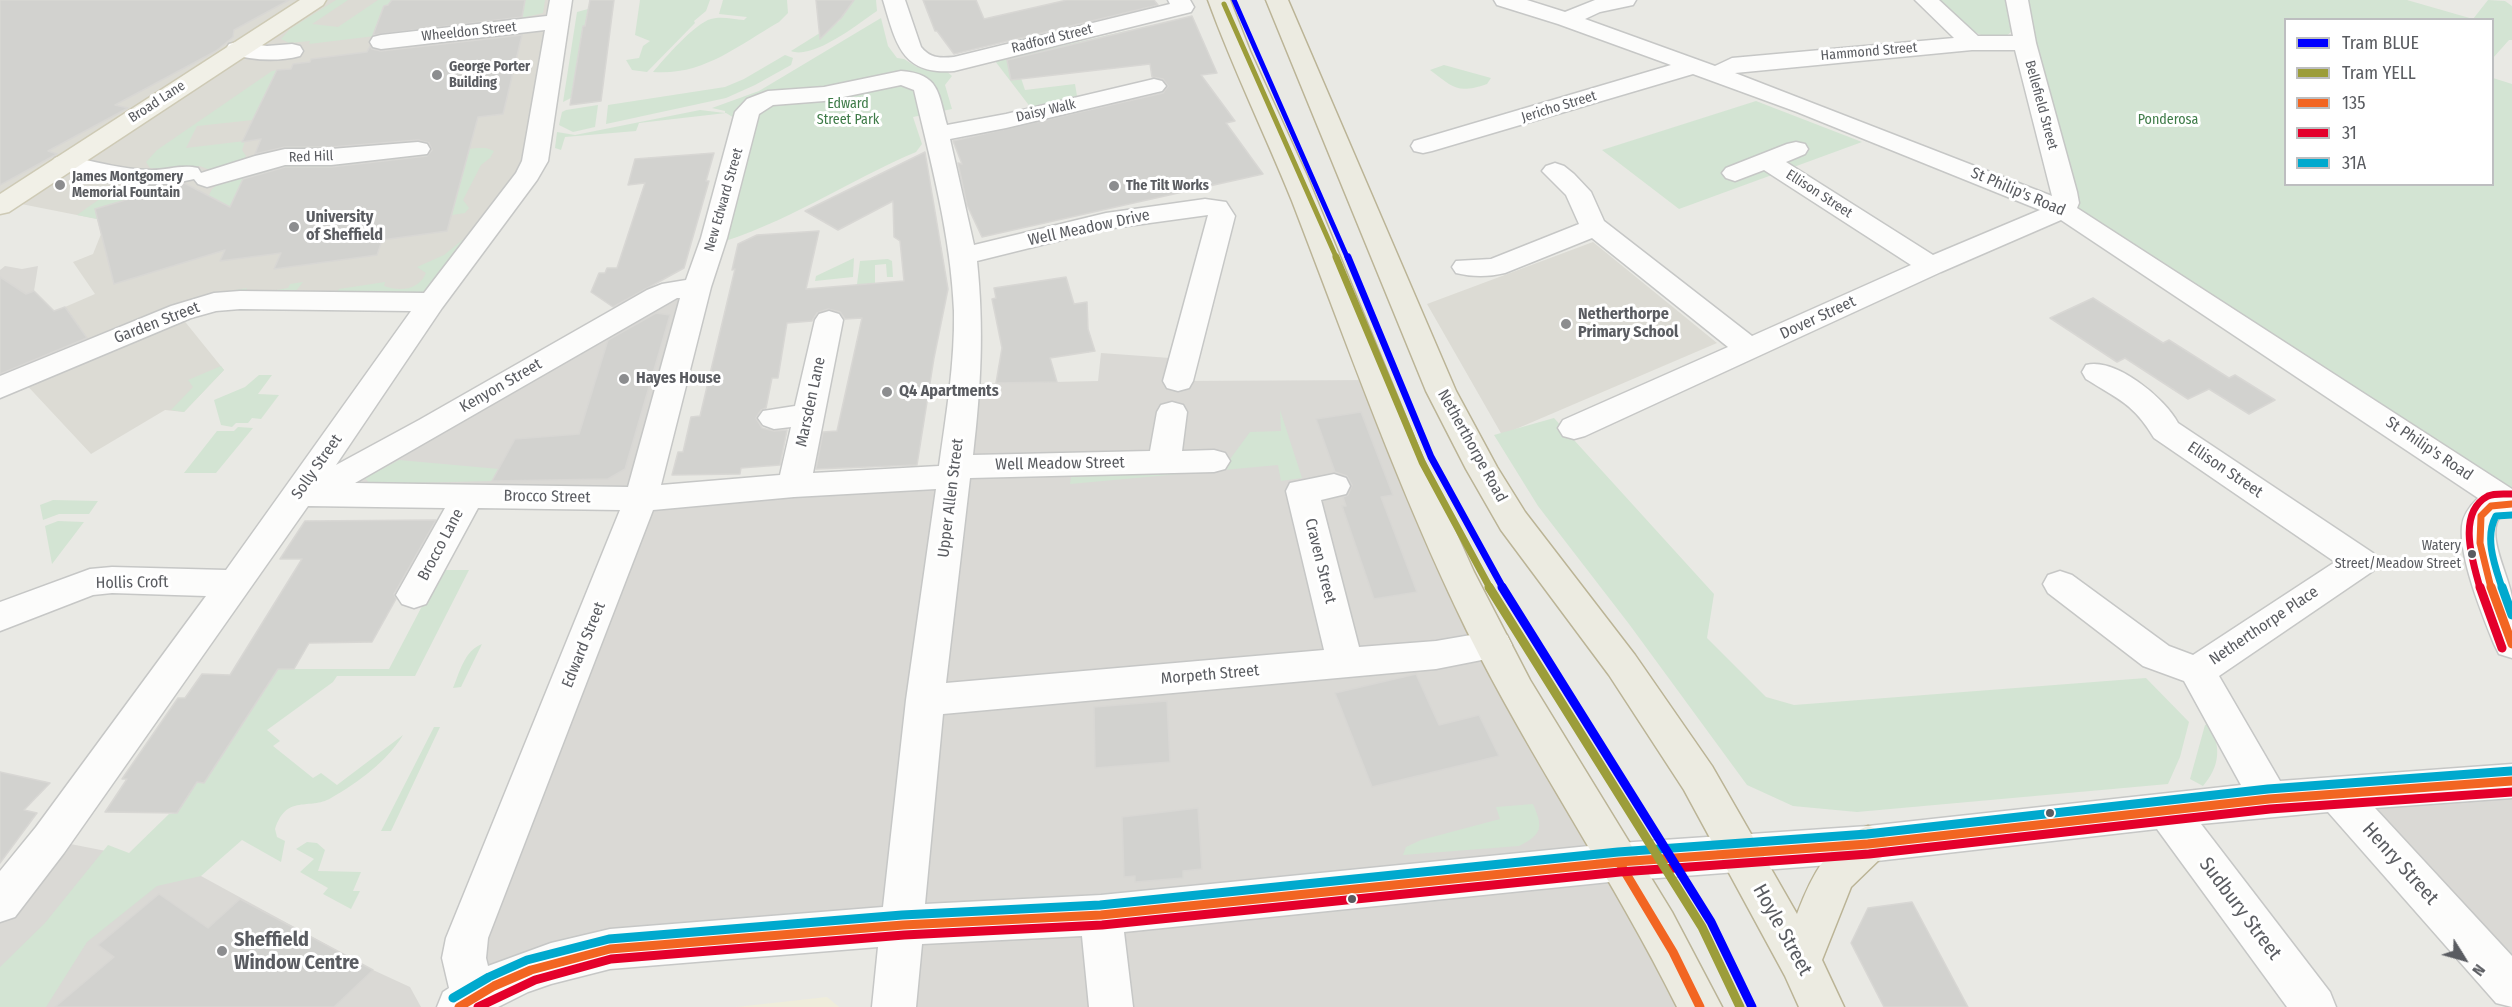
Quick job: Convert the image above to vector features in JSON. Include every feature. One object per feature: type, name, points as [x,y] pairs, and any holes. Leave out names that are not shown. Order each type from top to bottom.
[{"type":"highway","points":[[1219,0],[1242,61],[1307,206],[1402,448],[1462,582],[1517,690],[1673,952],[1700,1007]]},
{"type":"highway","name":"Netherthorpe Road","points":[[1277,0],[1441,391],[1478,460],[1513,521],[1654,711],[1698,778],[1740,853]]},
{"type":"highway","points":[[1800,960],[1836,874],[1869,844]]},
{"type":"highway","name":"Hoyle Street","points":[[1740,853],[1800,960],[1822,1007]]},
{"type":"main road","name":"Broad Lane","points":[[0,206],[315,0]]},
{"type":"street","name":"Upper Allen Street","points":[[894,0],[914,68],[925,87],[935,123],[963,256],[968,312],[966,384],[925,700],[894,1007]]},
{"type":"street","name":"Radford Street","points":[[914,68],[930,64],[951,65],[1183,7],[1179,0]]},
{"type":"street","name":"St Philip's Road","points":[[1505,0],[1566,19],[1706,70],[1986,177],[2063,210],[2511,504]]},
{"type":"street","points":[[1566,19],[1578,11],[1625,0]]},
{"type":"street","points":[[1926,0],[1972,43]]},
{"type":"street","name":"Bellefield Street","points":[[2017,0],[2025,43],[2064,192],[2066,203],[2063,210]]},
{"type":"street","name":"Wheeldon Street","points":[[381,42],[559,11]]},
{"type":"street","name":"Solly Street","points":[[0,903],[50,840],[234,584],[304,494],[432,302],[531,168],[536,155],[559,11]]},
{"type":"street","name":"Hammond Street","points":[[1706,70],[1732,65],[1972,43],[2025,43]]},
{"type":"street","points":[[237,49],[267,53],[292,51]]},
{"type":"street","name":"New Edward Street","points":[[697,287],[714,238],[747,112],[762,100],[781,95],[824,94],[894,79],[914,68]]},
{"type":"street","name":"Jericho Street","points":[[1423,146],[1706,70]]},
{"type":"street","name":"Daisy Walk","points":[[935,123],[1006,121],[1154,86]]},
{"type":"street","name":"Red Hill","points":[[64,163],[135,177],[154,178],[198,176],[285,157],[331,157],[418,149]]},
{"type":"street","name":"Ellison Street","points":[[1735,174],[1796,149]]},
{"type":"street","name":"Ellison Street","points":[[1767,161],[1931,266]]},
{"type":"street","points":[[1555,171],[1573,186],[1581,198],[1585,217],[1595,227],[1750,349]]},
{"type":"street","name":"Well Meadow Drive","points":[[963,256],[1106,221],[1205,207],[1217,208],[1222,216],[1178,381]]},
{"type":"street","name":"Dover Street","points":[[1574,428],[1931,266],[2063,210]]},
{"type":"street","points":[[1466,267],[1495,267],[1595,227]]},
{"type":"street","name":"Kenyon Street","points":[[304,494],[430,428],[657,296],[672,290],[697,287]]},
{"type":"street","name":"Edward Street","points":[[466,1002],[464,958],[467,938],[641,499],[697,287]]},
{"type":"street","name":"Garden Street","points":[[0,388],[181,312],[214,302],[240,300],[432,302]]},
{"type":"street","name":"Marsden Lane","points":[[794,485],[829,320]]},
{"type":"street","name":"Ellison Street","points":[[2097,372],[2147,404],[2161,418],[2165,430],[2361,562]]},
{"type":"street","points":[[1164,462],[1172,412]]},
{"type":"street","points":[[774,418],[809,415]]},
{"type":"street","name":"Well Meadow Street","points":[[794,485],[955,472],[1215,461]]},
{"type":"street","name":"Brocco Street","points":[[304,494],[641,499],[794,485]]},
{"type":"street","name":"Craven Street","points":[[1334,486],[1302,491],[1345,663]]},
{"type":"street","name":"Brocco Lane","points":[[414,596],[468,495]]},
{"type":"street","points":[[2511,504],[2491,506],[2481,517],[2478,532],[2496,603],[2512,644]]},
{"type":"street","name":"Netherthorpe Place","points":[[2197,671],[2361,562]]},
{"type":"street","name":"Hollis Croft","points":[[0,617],[90,582],[112,580],[234,584]]},
{"type":"street","name":"Netherthorpe Place","points":[[2060,584],[2156,656],[2197,671],[2269,799]]},
{"type":"street","name":"Morpeth Street","points":[[925,700],[1436,655],[1494,645]]},
{"type":"street","points":[[466,1002],[492,985],[574,956],[610,949],[903,925],[1101,915],[1619,862],[1869,844],[2269,799],[2512,781]]},
{"type":"street","name":"Henry Street","points":[[2336,793],[2512,987]]},
{"type":"street","name":"Sudbury Street","points":[[2167,811],[2314,1007]]},
{"type":"street","points":[[1101,915],[1111,1007]]},
{"type":"shaded area","name":"University of Sheffield","points":[[0,0],[561,0],[535,161],[432,302],[240,300],[178,313],[224,370],[184,412],[165,410],[91,454],[21,379],[90,343],[65,307],[95,294],[73,262],[93,254],[101,234],[97,219],[6,201],[0,206]]},
{"type":"shaded area","name":"Netherthorpe Primary School","points":[[1593,242],[1717,343],[1502,435],[1427,304]]},
{"type":"shaded area","points":[[5,266],[22,269],[38,266],[34,291],[47,304],[0,325],[0,270]]},
{"type":"shaded area","points":[[689,288],[641,498],[954,477],[966,384],[1098,381],[1101,353],[1184,359],[1179,381],[1374,380],[1700,1007],[894,1007],[901,945],[467,976],[641,499],[309,494]]},
{"type":"shaded area","points":[[2512,793],[2512,980],[2346,810]]},
{"type":"shaded area","points":[[50,840],[157,861],[201,876],[373,970],[410,987],[421,1007],[0,1007],[0,903]]},
{"type":"green space","points":[[336,0],[348,0],[312,24],[338,27],[378,0],[392,0],[388,5],[383,6],[376,27],[523,11],[525,0],[545,0],[543,13],[522,18],[523,13],[377,30],[375,36],[309,44],[310,41],[289,43],[281,39],[290,29]]},
{"type":"green space","points":[[640,0],[710,0],[706,11],[647,72],[632,70],[626,60],[639,58],[643,46],[650,41],[635,35]]},
{"type":"green space","points":[[723,0],[787,0],[788,13],[779,22],[719,58],[688,69],[653,72],[680,42],[704,22],[719,18],[744,20],[747,17],[719,14]]},
{"type":"green space","points":[[845,0],[876,0],[877,11],[823,46],[800,52],[791,51],[839,21],[845,11]]},
{"type":"green space","points":[[1935,0],[2005,0],[2011,32],[2002,38],[1982,35],[1960,22]]},
{"type":"green space","name":"Ponderosa","points":[[2017,0],[2407,0],[2470,18],[2284,18],[2284,186],[2494,186],[2494,78],[2512,84],[2512,496],[2077,217]]},
{"type":"green space","name":"Ponderosa","points":[[2488,0],[2505,1],[2512,6],[2512,40],[2509,40],[2494,57],[2494,18],[2474,18]]},
{"type":"green space","points":[[588,9],[571,98],[563,102],[577,12]]},
{"type":"green space","name":"Edward Street Park","points":[[881,18],[888,46],[897,58],[904,59],[917,67],[945,70],[952,76],[945,85],[952,109],[913,117],[922,144],[916,152],[765,226],[712,245],[744,124],[726,113],[639,123],[636,131],[565,137],[561,150],[555,148],[557,132],[575,135],[700,110],[725,113],[725,111],[712,108],[759,91]]},
{"type":"green space","points":[[1148,26],[1156,37],[1008,66],[1011,79],[1021,78],[1025,90],[1075,84],[1077,96],[1031,108],[995,61]]},
{"type":"green space","points":[[785,55],[793,58],[791,65],[726,98],[606,124],[608,105],[725,87],[744,79]]},
{"type":"green space","points":[[1444,65],[1491,78],[1487,84],[1477,87],[1456,88],[1430,70]]},
{"type":"green space","points":[[277,70],[253,120],[197,126],[186,148],[245,141],[242,150],[246,156],[242,162],[210,170],[200,166],[172,170],[150,168],[146,162],[157,150],[272,71]]},
{"type":"green space","points":[[1756,101],[1862,142],[1679,209],[1602,150]]},
{"type":"green space","points":[[598,105],[595,127],[573,132],[559,125],[562,112]]},
{"type":"green space","points":[[477,148],[494,151],[490,158],[481,165],[463,200],[469,208],[465,213],[452,215],[468,152],[383,162],[384,160]]},
{"type":"green space","points":[[359,160],[358,165],[230,207],[202,210],[212,189],[218,184],[256,166]]},
{"type":"green space","points":[[118,189],[138,191],[136,197],[95,209],[97,219],[77,215],[111,191]]},
{"type":"green space","points":[[466,237],[421,298],[219,298],[223,292],[247,288],[246,291],[265,292],[288,288],[290,284],[303,282],[295,292],[336,293],[339,289],[385,282],[384,286],[390,288],[408,288],[419,283],[426,273],[417,267],[444,255]]},
{"type":"green space","points":[[854,258],[853,277],[815,281],[816,276]]},
{"type":"green space","points":[[888,259],[892,261],[893,277],[887,277],[886,264],[875,265],[875,284],[856,292],[860,261]]},
{"type":"green space","points":[[221,366],[224,370],[184,412],[171,410],[193,387],[188,380]]},
{"type":"green space","points":[[259,375],[272,375],[258,394],[279,395],[261,419],[252,418],[248,423],[236,423],[232,427],[221,425],[214,400],[245,387]]},
{"type":"green space","points":[[1280,410],[1302,478],[1281,481],[1278,465],[1070,484],[1071,477],[1222,470],[1250,432],[1281,431]]},
{"type":"green space","points":[[1554,418],[1714,594],[1707,638],[1766,697],[1794,705],[2146,678],[2189,722],[2180,757],[2168,784],[1857,812],[1793,806],[1747,785],[1629,624],[1538,506],[1494,435]]},
{"type":"green space","points":[[238,427],[253,428],[216,473],[184,473],[217,431],[234,431]]},
{"type":"green space","points":[[399,460],[499,469],[492,481],[370,484],[365,478]]},
{"type":"green space","points":[[53,500],[98,501],[89,514],[59,514],[43,520],[40,505]]},
{"type":"green space","points":[[58,521],[84,522],[52,564],[45,526]]},
{"type":"green space","points":[[441,570],[469,570],[415,676],[337,676],[333,682],[267,730],[280,741],[273,746],[313,778],[321,773],[337,785],[403,735],[381,762],[341,792],[323,802],[299,805],[286,811],[275,829],[277,837],[285,841],[281,862],[242,840],[201,876],[157,886],[87,942],[46,1007],[0,1007],[0,967],[45,923],[108,845],[129,853],[169,814],[177,813],[197,782],[204,782],[269,669],[389,669]]},
{"type":"green space","points":[[482,644],[461,687],[453,688],[467,657]]},
{"type":"green space","points":[[2208,724],[2216,740],[2217,756],[2213,771],[2203,786],[2190,779],[2205,725]]},
{"type":"green space","points":[[434,727],[440,727],[391,831],[381,831]]},
{"type":"green space","points":[[1533,804],[1539,829],[1533,838],[1519,846],[1403,855],[1406,847],[1421,840],[1500,819],[1496,807]]},
{"type":"green space","points":[[307,842],[317,843],[325,850],[318,871],[361,872],[353,891],[360,891],[351,909],[323,894],[328,888],[300,872],[314,859],[296,849]]},
{"type":"sand","points":[[827,997],[839,1007],[736,1007]]},
{"type":"building","points":[[0,0],[289,0],[234,30],[233,37],[216,51],[115,105],[128,108],[48,151],[57,154],[0,185]]},
{"type":"building","points":[[392,0],[525,0],[522,17],[373,35],[384,6]]},
{"type":"building","points":[[590,0],[614,0],[601,101],[570,105],[583,26],[585,26]]},
{"type":"building","points":[[816,0],[854,0],[841,18],[820,39]]},
{"type":"building","points":[[923,0],[976,0],[984,19],[1067,0],[1154,0],[1158,5],[954,54],[935,31]]},
{"type":"building","points":[[1192,16],[1217,73],[1201,75],[1235,121],[1226,123],[1263,174],[982,237],[967,205],[958,163],[962,164],[953,141],[1163,93],[1168,86],[1163,79],[1152,77],[1150,64],[1011,80],[1007,60]]},
{"type":"building","points":[[522,35],[503,114],[478,117],[447,231],[382,240],[377,255],[274,269],[281,253],[220,261],[225,250],[114,284],[95,209],[166,186],[184,183],[230,207],[243,179],[285,167],[331,167],[427,156],[432,150],[429,143],[418,140],[331,147],[285,147],[255,154],[261,139],[242,142],[277,70],[291,69],[293,64],[310,62],[311,59],[367,52],[370,46],[372,49],[381,51]]},
{"type":"building","points":[[925,152],[948,289],[934,358],[917,465],[816,469],[823,432],[837,431],[862,318],[845,319],[840,312],[828,309],[817,313],[812,321],[787,323],[778,378],[772,378],[766,408],[761,410],[756,418],[762,428],[774,431],[787,430],[780,465],[741,468],[740,474],[672,475],[678,452],[683,452],[691,417],[700,416],[735,269],[732,270],[738,244],[757,235],[819,231],[806,289],[904,281],[900,241],[894,237],[893,201],[838,230],[805,211]]},
{"type":"building","points":[[714,153],[706,181],[709,181],[684,268],[613,307],[591,292],[599,273],[605,273],[607,268],[617,268],[645,183],[628,185],[635,159]]},
{"type":"building","points":[[0,277],[26,294],[34,291],[54,311],[65,307],[87,338],[0,374]]},
{"type":"building","points":[[1066,277],[1074,304],[1087,302],[1088,329],[1095,351],[1050,358],[1057,382],[996,383],[1002,348],[992,299],[996,298],[994,288]]},
{"type":"building","points":[[2093,298],[2163,343],[2169,340],[2229,378],[2235,375],[2275,400],[2249,414],[2209,389],[2188,399],[2125,358],[2117,362],[2050,318]]},
{"type":"building","name":"Hayes House","points":[[656,313],[670,315],[625,469],[608,479],[492,481],[515,439],[579,434],[608,340]]},
{"type":"building","points":[[1361,412],[1393,495],[1381,497],[1417,592],[1374,599],[1342,506],[1346,506],[1343,497],[1348,495],[1352,485],[1347,476],[1335,472],[1316,419]]},
{"type":"building","points":[[436,520],[394,594],[396,599],[372,642],[309,643],[294,669],[278,669],[204,783],[197,782],[177,813],[105,812],[127,779],[122,779],[178,698],[185,698],[202,674],[230,675],[302,559],[280,559],[305,521]]},
{"type":"building","points":[[1416,674],[1439,725],[1479,715],[1499,756],[1372,787],[1335,693]]},
{"type":"building","points":[[1167,701],[1170,762],[1095,768],[1094,707]]},
{"type":"building","points":[[0,772],[50,783],[24,810],[37,813],[0,863]]},
{"type":"building","points":[[1198,808],[1202,869],[1183,871],[1183,878],[1135,882],[1135,876],[1124,877],[1122,817]]},
{"type":"building","name":"Sheffield Window Centre","points":[[159,894],[208,928],[240,899],[373,970],[334,1007],[55,1007],[114,957],[98,945]]},
{"type":"building","points":[[1912,902],[1968,1007],[1884,1007],[1851,943],[1868,908]]},
{"type":"tram line","name":"BLUE","points":[[1234,0],[1336,229],[1431,457],[1500,584],[1711,922],[1752,1007]]},
{"type":"tram line","name":"YELL","points":[[1224,4],[1326,233],[1422,462],[1491,590],[1702,927],[1740,1007]]},
{"type":"transit line","name":"31","points":[[2502,648],[2474,567],[2470,543],[2470,522],[2476,506],[2488,496],[2511,494]]},
{"type":"transit line","name":"135","points":[[2512,504],[2491,506],[2481,516],[2479,527],[2483,560],[2512,644]]},
{"type":"transit line","name":"31A","points":[[2512,515],[2496,516],[2490,535],[2499,579],[2512,615]]},
{"type":"transit line","name":"31A","points":[[453,998],[489,977],[527,960],[609,939],[902,915],[1100,905],[1618,852],[1867,834],[2268,789],[2511,771]]},
{"type":"transit line","name":"135","points":[[459,1007],[494,986],[531,970],[610,949],[903,925],[1101,915],[1619,862],[1868,844],[2269,799],[2512,781]]},
{"type":"transit line","name":"31","points":[[478,1007],[535,980],[611,959],[904,935],[1102,925],[1620,872],[1869,854],[2270,809],[2512,792]]},
{"type":"transit line","name":"135","points":[[1619,862],[1673,952],[1700,1007]]},
{"type":"place","name":"George Porter Building","points":[[437,75]]},
{"type":"place","name":"James Montgomery Memorial Fountain","points":[[60,185]]},
{"type":"place","name":"The Tilt Works","points":[[1114,186]]},
{"type":"place","name":"University of Sheffield","points":[[294,227]]},
{"type":"place","name":"Netherthorpe Primary School","points":[[1566,324]]},
{"type":"place","name":"Hayes House","points":[[624,379]]},
{"type":"place","name":"Q4 Apartments","points":[[887,392]]},
{"type":"place","name":"Watery Street/Meadow Street","points":[[2472,554]]},
{"type":"place","name":"Sheffield Window Centre","points":[[222,951]]}]
